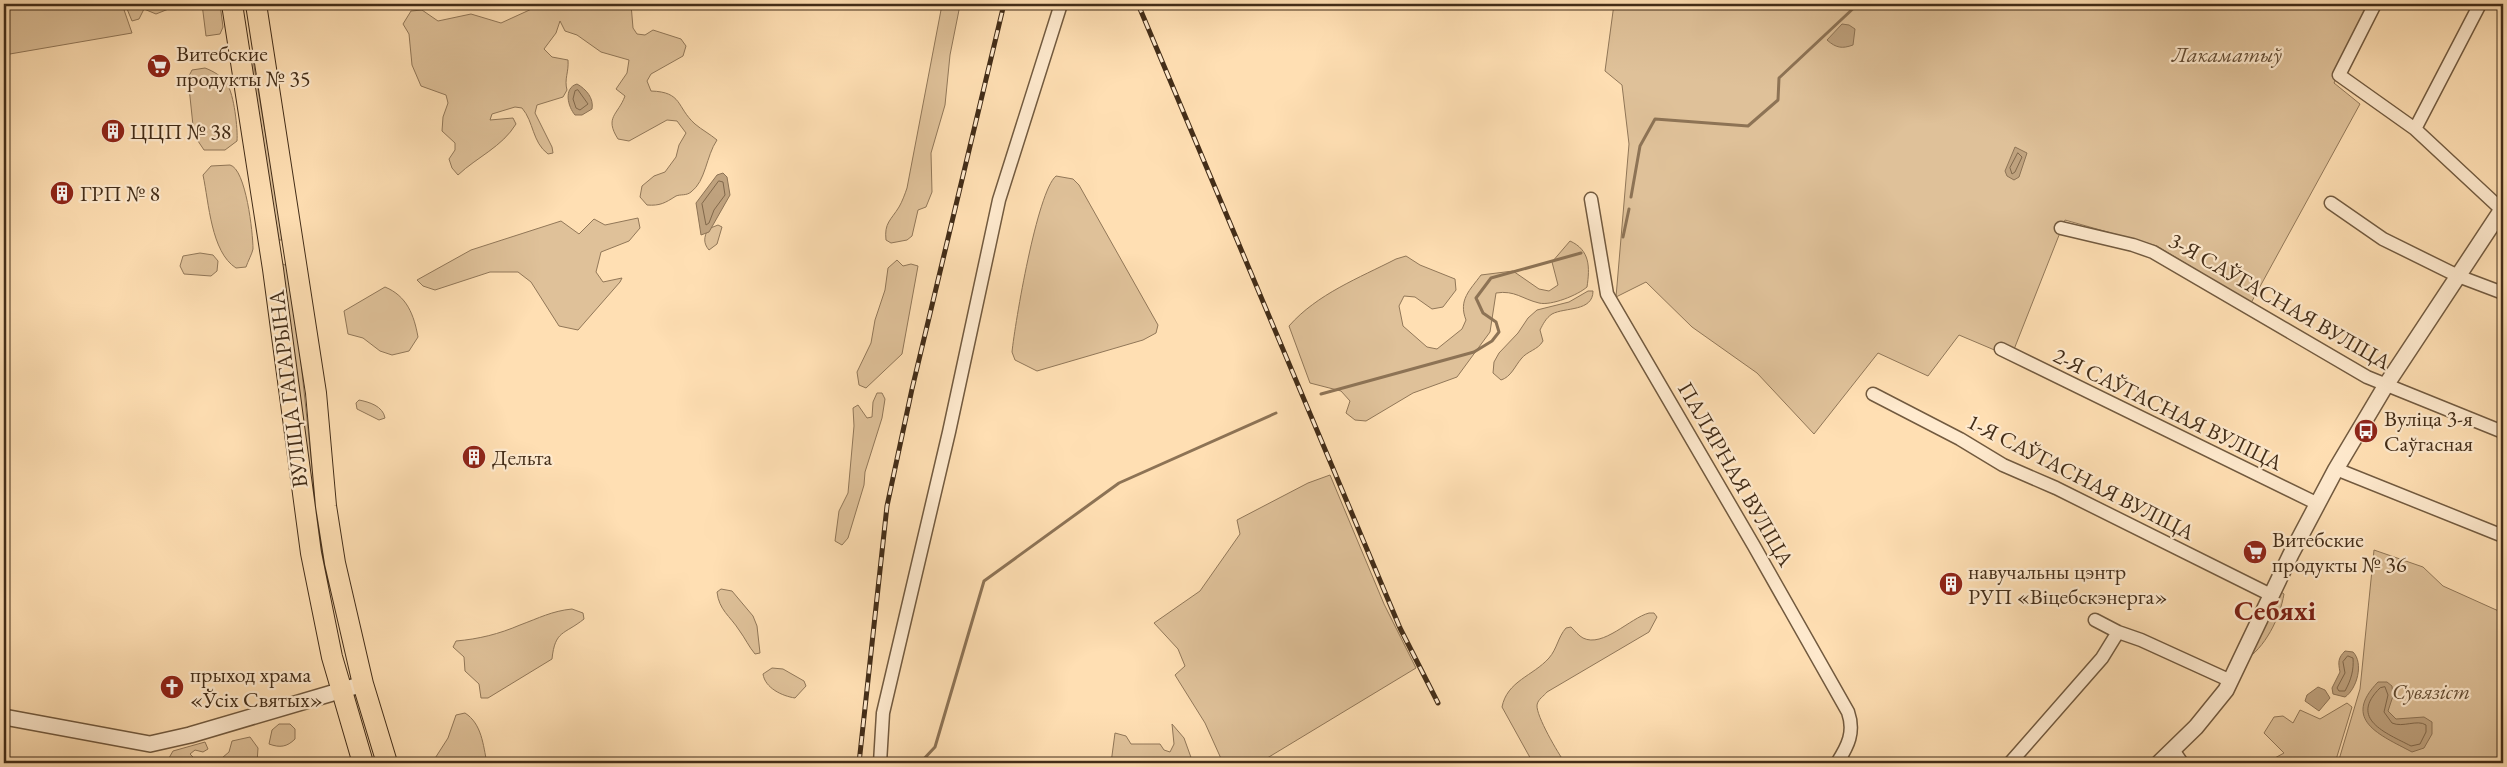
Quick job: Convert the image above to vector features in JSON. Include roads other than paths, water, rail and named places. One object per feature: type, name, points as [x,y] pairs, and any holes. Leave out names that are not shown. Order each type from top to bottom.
[{"type":"main road","name":"ВУЛІЦА ГАГАРЫНА","points":[[232,4],[274,269],[311,553],[332,657],[363,763]]},
{"type":"main road","name":"ВУЛІЦА ГАГАРЫНА","points":[[256,4],[316,393],[326,506],[336,563],[363,684],[387,763]]},
{"type":"main road","points":[[269,238],[276,245],[283,245],[290,241],[292,234]]},
{"type":"main road","points":[[274,269],[277,263],[283,260],[291,260],[297,266]]},
{"type":"street","points":[[880,763],[883,713],[949,432],[998,200],[1061,4]]},
{"type":"street","points":[[2159,763],[2218,701],[2231,681],[2271,595],[2336,469],[2386,385],[2502,209],[2415,129],[2339,75],[2375,4]]},
{"type":"street","points":[[2415,129],[2480,4]]},
{"type":"street","name":"ПАЛЯРНАЯ ВУЛІЦА","points":[[1590,199],[1607,294],[1848,712],[1852,731],[1848,748],[1838,763]]},
{"type":"street","points":[[2331,203],[2383,239],[2458,276],[2503,292]]},
{"type":"street","name":"3-Я САЎГАСНАЯ ВУЛІЦА","points":[[2061,228],[2133,245],[2169,260],[2366,377],[2503,432]]},
{"type":"street","name":"2-Я САЎГАСНАЯ ВУЛІЦА","points":[[2001,349],[2318,504]]},
{"type":"street","name":"1-Я САЎГАСНАЯ ВУЛІЦА","points":[[1872,394],[1960,439],[2003,465],[2056,488],[2271,595]]},
{"type":"street","points":[[2336,469],[2503,536]]},
{"type":"street","points":[[2095,620],[2118,632],[2141,640],[2231,681]]},
{"type":"street","points":[[2010,763],[2102,658],[2118,632]]},
{"type":"street","points":[[4,717],[150,744],[190,735],[363,684]]},
{"type":"street","points":[[2173,750],[2182,763]]},
{"type":"water","points":[[1842,24],[1849,25],[1855,29],[1853,45],[1839,47],[1827,40]]},
{"type":"water","points":[[577,84],[586,91],[592,101],[592,109],[582,115],[575,115],[570,107],[568,98],[570,89]]},
{"type":"water","points":[[2015,147],[2027,153],[2019,177],[2014,180],[2007,176],[2005,171]]},
{"type":"water","points":[[723,173],[727,177],[730,195],[709,232],[701,235],[696,203],[717,175]]},
{"type":"water","points":[[2345,651],[2353,652],[2356,657],[2358,676],[2353,688],[2345,697],[2333,694],[2332,688],[2340,672],[2340,658]]},
{"type":"water","points":[[2378,682],[2387,682],[2392,686],[2393,696],[2388,711],[2396,719],[2424,717],[2432,722],[2432,734],[2424,748],[2412,752],[2388,739],[2369,725],[2364,716],[2363,707],[2368,695]]},
{"type":"water","points":[[2318,687],[2325,690],[2330,698],[2319,711],[2305,701],[2307,695]]},
{"type":"waterway","points":[[1631,197],[1640,146],[1655,119],[1748,126],[1778,100],[1779,78],[1858,4]]},
{"type":"waterway","points":[[1623,237],[1629,209]]},
{"type":"waterway","points":[[1321,394],[1474,352],[1492,341],[1499,332],[1496,322],[1483,313],[1476,298],[1491,278],[1581,253]]},
{"type":"waterway","points":[[920,763],[935,747],[984,581],[1119,483],[1276,413]]},
{"type":"railway","points":[[859,763],[887,506],[912,389],[1004,4]]},
{"type":"railway","points":[[1138,4],[1400,628],[1438,703]]},
{"type":"place","name":"Витебские продукты № 35","points":[[159,66]]},
{"type":"place","name":"ЦЦП № 38","points":[[113,131]]},
{"type":"place","name":"ГРП № 8","points":[[62,193]]},
{"type":"place","name":"Вуліца 3-я Саўгасная","points":[[2366,431]]},
{"type":"place","name":"Дельта","points":[[474,457]]},
{"type":"place","name":"Витебские продукты № 36","points":[[2255,552]]},
{"type":"place","name":"навучальны цэнтр РУП «Віцебскэнерга»","points":[[1951,584]]},
{"type":"place","name":"прыход храма «Ўсіх Святых»","points":[[172,687]]},
{"type":"district","name":"Себяхі","points":[[2275,610]]},
{"type":"park label","name":"Лакаматыў","points":[[2227,54]]},
{"type":"park label","name":"Сувязіст","points":[[2431,691]]}]
